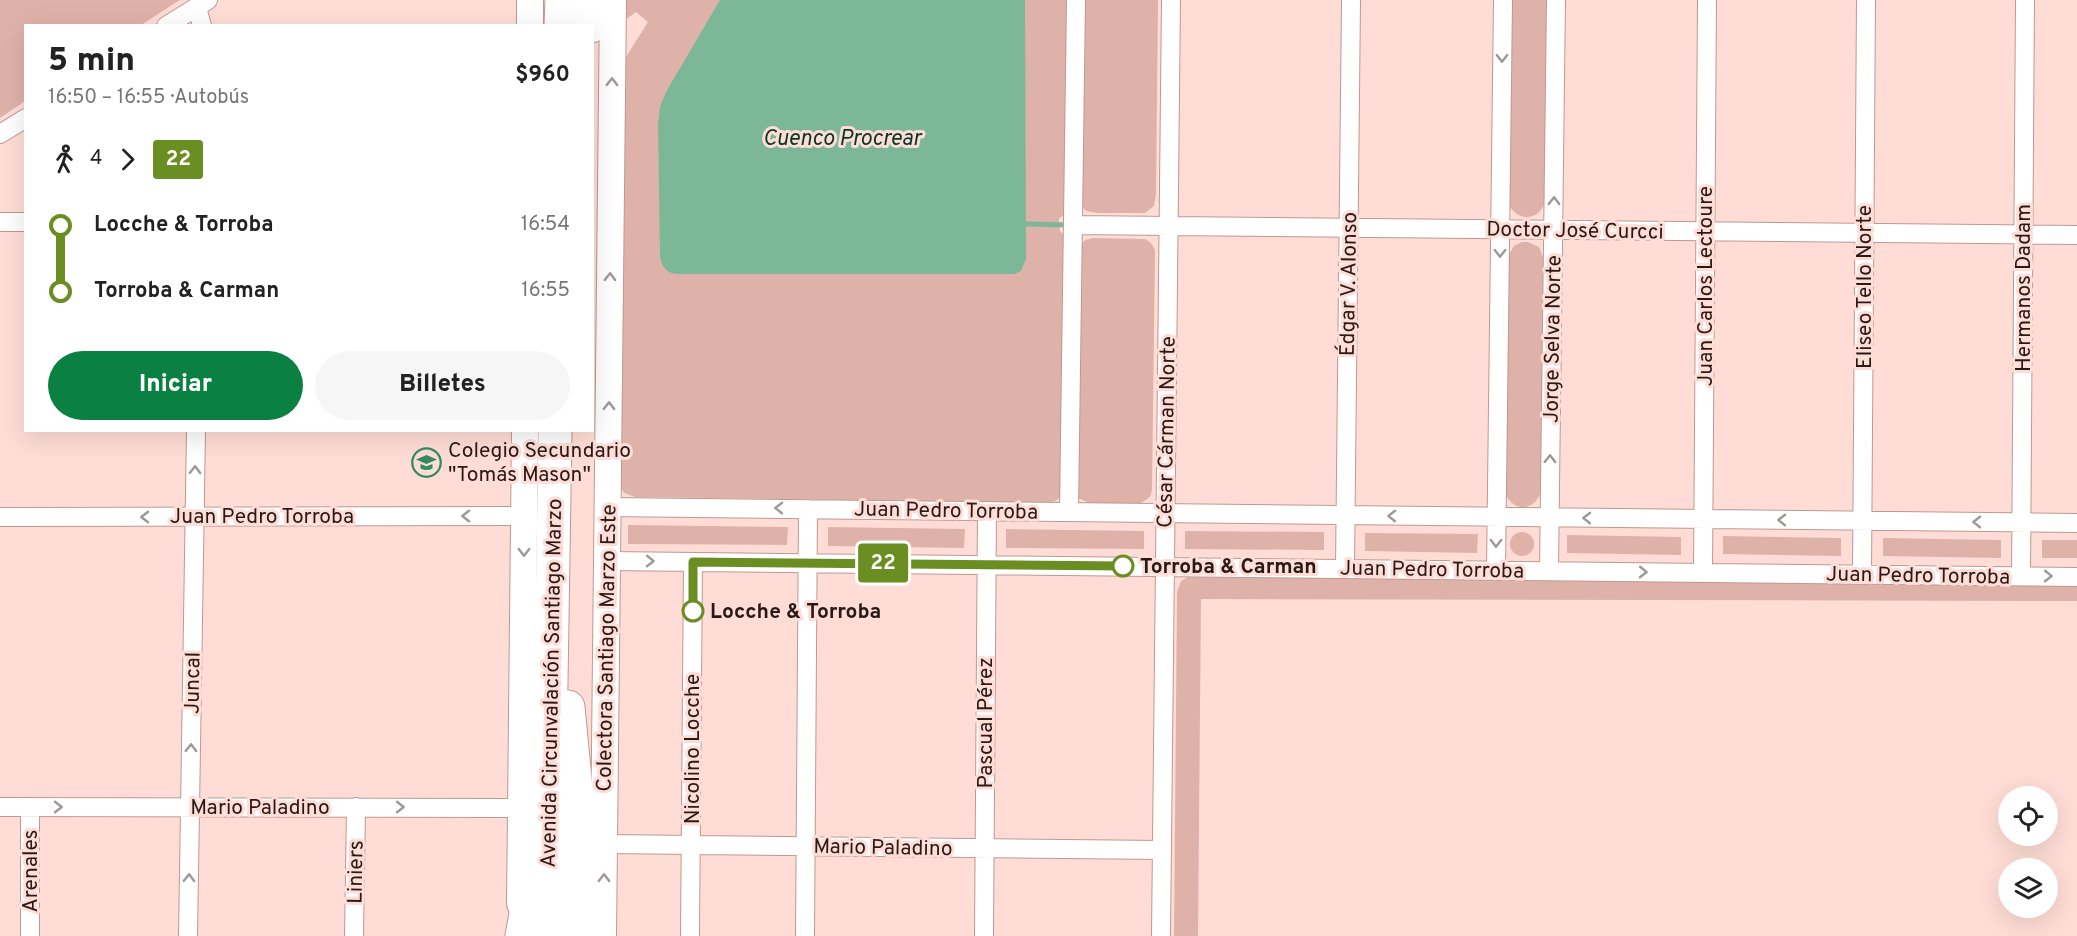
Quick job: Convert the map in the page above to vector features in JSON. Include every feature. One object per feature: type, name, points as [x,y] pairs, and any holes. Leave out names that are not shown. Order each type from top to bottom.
[{"type":"highway","points":[[547,0],[547,24]]},
{"type":"highway","points":[[561,24],[562,0]]},
{"type":"highway","points":[[578,0],[578,24]]},
{"type":"highway","points":[[591,0],[591,24]]},
{"type":"highway","name":"Avenida Circunvalación Santiago Marzo","points":[[547,936],[555,432]]},
{"type":"highway","name":"Avenida Circunvalación Santiago Marzo","points":[[565,936],[572,432]]},
{"type":"highway","points":[[521,936],[534,867],[537,728],[551,643]]},
{"type":"highway","points":[[568,706],[580,831],[579,936]]},
{"type":"street","points":[[530,0],[530,24]]},
{"type":"street","name":"Colectora Santiago Marzo Este","points":[[603,936],[608,507],[601,335],[613,0]]},
{"type":"street","points":[[1068,512],[1076,0]]},
{"type":"street","name":"César Cárman Norte","points":[[1161,936],[1171,0]]},
{"type":"street","name":"Édgar V. Alonso","points":[[1345,568],[1351,0]]},
{"type":"street","points":[[1496,570],[1503,0]]},
{"type":"street","name":"Jorge Selva Norte","points":[[1549,570],[1556,0]]},
{"type":"street","name":"Juan Carlos Lectoure","points":[[1703,572],[1707,0]]},
{"type":"street","name":"Eliseo Tello Norte","points":[[1862,574],[1866,0]]},
{"type":"street","name":"Hermanos Dadam","points":[[2021,576],[2025,0]]},
{"type":"street","points":[[169,24],[202,3]]},
{"type":"street","points":[[202,3],[202,24]]},
{"type":"street","points":[[0,134],[24,118]]},
{"type":"street","points":[[0,222],[24,222]]},
{"type":"street","name":"Doctor José Curcci","points":[[1073,225],[2077,235]]},
{"type":"street","name":"Juncal","points":[[188,936],[196,432]]},
{"type":"street","points":[[521,936],[525,432]]},
{"type":"street","name":"Juan Pedro Torroba","points":[[608,507],[2077,523]]},
{"type":"street","points":[[805,936],[808,509]]},
{"type":"street","name":"Pascual Pérez","points":[[984,936],[987,511]]},
{"type":"street","name":"Juan Pedro Torroba","points":[[0,517],[524,516]]},
{"type":"street","name":"Juan Pedro Torroba","points":[[607,561],[2077,576]]},
{"type":"street","name":"Nicolino Locche","points":[[690,936],[693,562]]},
{"type":"street","name":"Mario Paladino","points":[[0,807],[521,807]]},
{"type":"street","name":"Arenales","points":[[30,807],[30,936]]},
{"type":"street","name":"Liniers","points":[[354,936],[356,807]]},
{"type":"street","name":"Mario Paladino","points":[[604,844],[1162,850]]},
{"type":"shaded area","points":[[0,0],[180,0],[143,24],[24,24],[24,102],[0,118]]},
{"type":"shaded area","points":[[624,0],[1071,0],[1067,212],[1059,219],[1060,231],[1067,238],[1061,496],[1056,501],[1049,503],[635,497],[624,493],[620,486],[624,60],[648,22],[636,12],[625,20]]},
{"type":"shaded area","points":[[1082,0],[1158,0],[1156,194],[1154,206],[1145,213],[1097,213],[1086,211],[1081,205]]},
{"type":"shaded area","points":[[1511,0],[1548,0],[1545,202],[1538,213],[1528,217],[1523,217],[1513,211],[1509,205]]},
{"type":"shaded area","points":[[1093,238],[1145,239],[1155,250],[1152,490],[1150,497],[1141,503],[1089,503],[1078,498],[1080,246],[1085,240]]},
{"type":"shaded area","points":[[1522,242],[1539,247],[1544,260],[1541,492],[1530,506],[1519,507],[1514,505],[1506,495],[1508,256],[1514,246]]},
{"type":"shaded area","points":[[628,525],[788,527],[787,545],[628,544]]},
{"type":"shaded area","points":[[828,527],[965,529],[964,548],[828,546]]},
{"type":"shaded area","points":[[1006,529],[1144,531],[1144,549],[1006,548]]},
{"type":"shaded area","points":[[1185,531],[1324,532],[1324,550],[1185,549]]},
{"type":"shaded area","points":[[1522,532],[1531,535],[1534,544],[1531,553],[1522,556],[1513,553],[1510,544],[1513,535]]},
{"type":"shaded area","points":[[1365,533],[1478,534],[1477,553],[1365,551]]},
{"type":"shaded area","points":[[1567,535],[1681,537],[1681,555],[1567,553]]},
{"type":"shaded area","points":[[1723,536],[1841,538],[1841,556],[1723,554]]},
{"type":"shaded area","points":[[1883,538],[2001,540],[2001,558],[1883,556]]},
{"type":"shaded area","points":[[2042,540],[2077,540],[2077,558],[2042,558]]},
{"type":"shaded area","points":[[1188,577],[2077,585],[2077,601],[1201,599],[1198,936],[1174,936],[1177,592],[1181,581]]},
{"type":"water","name":"Cuenco Procrear","points":[[720,0],[1025,0],[1026,259],[1021,271],[1014,274],[677,274],[667,270],[663,266],[660,255],[658,124],[660,107],[666,92]]},
{"type":"waterway","points":[[1026,224],[1071,225]]},
{"type":"bus line","name":"22","points":[[693,611],[693,562],[1123,566]]},
{"type":"place","name":"Colegio Secundario \"Tomás Mason\"","points":[[427,462]]},
{"type":"place","name":"Torroba & Carman","points":[[1123,566]]},
{"type":"place","name":"Locche & Torroba","points":[[693,611]]}]
